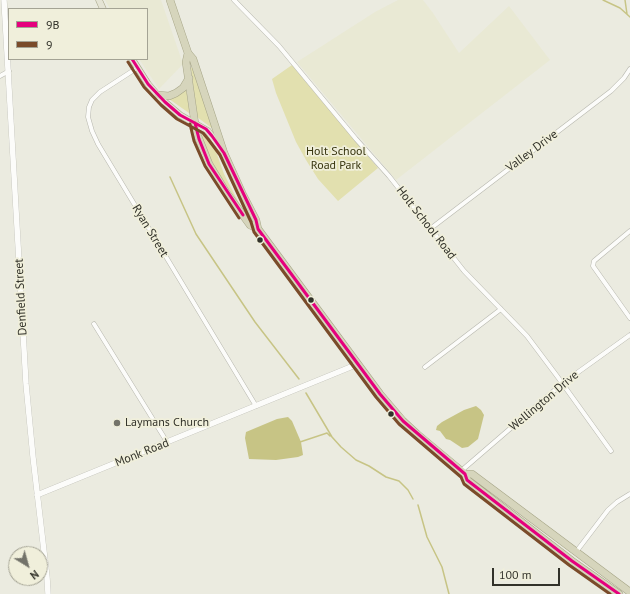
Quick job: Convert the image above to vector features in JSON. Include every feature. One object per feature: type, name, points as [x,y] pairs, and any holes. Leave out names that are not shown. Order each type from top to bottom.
[{"type":"highway","points":[[170,0],[188,53],[193,59],[224,153],[256,220],[258,228],[358,364],[403,421],[416,434],[463,473],[467,480],[572,561],[618,594]]},
{"type":"highway","points":[[188,53],[186,62],[195,123],[199,139],[214,173],[250,225],[258,228]]},
{"type":"highway","points":[[158,95],[166,96],[176,93],[183,88],[189,78]]},
{"type":"highway","points":[[463,473],[472,474],[610,579],[630,592]]},
{"type":"highway","points":[[537,533],[542,532],[571,554],[576,552]]},
{"type":"highway","points":[[572,561],[579,560],[601,576],[610,579]]},
{"type":"main road","points":[[133,60],[158,95],[175,111],[208,131],[224,153]]},
{"type":"street","name":"Denfield Street","points":[[4,0],[8,58]]},
{"type":"street","name":"Holt School Road","points":[[234,0],[279,46],[389,176],[464,271],[527,336],[612,451]]},
{"type":"street","name":"Denfield Street","points":[[8,60],[24,358],[29,425],[48,594]]},
{"type":"street","name":"Ryan Street","points":[[137,68],[100,92],[92,100],[89,107],[88,117],[92,131],[98,144],[256,406]]},
{"type":"street","name":"Valley Drive","points":[[430,228],[611,91],[628,76],[630,69]]},
{"type":"street","points":[[0,76],[9,72]]},
{"type":"street","points":[[630,231],[594,261],[593,266],[630,318]]},
{"type":"street","points":[[425,367],[501,309]]},
{"type":"street","points":[[94,324],[167,442]]},
{"type":"street","name":"Wellington Drive","points":[[463,473],[563,383],[630,335]]},
{"type":"street","name":"Monk Road","points":[[37,495],[358,364]]},
{"type":"street","points":[[576,552],[608,510],[630,494]]},
{"type":"shaded area","points":[[105,0],[161,0],[183,64],[159,89],[140,60],[148,60],[148,8],[109,8]]},
{"type":"shaded area","points":[[398,0],[423,0],[459,53],[509,6],[550,60],[396,180],[297,62],[375,12]]},
{"type":"shaded area","points":[[476,406],[484,415],[478,439],[468,447],[462,448],[446,439],[440,431],[436,430],[437,426],[442,422],[464,410]]},
{"type":"shaded area","points":[[288,417],[292,421],[301,442],[303,455],[276,460],[249,459],[245,438],[246,432],[277,419]]},
{"type":"green space","name":"Holt School Road Park","points":[[292,65],[378,168],[338,201],[318,179],[306,160],[296,142],[276,93],[272,79]]},
{"type":"green space","points":[[193,67],[213,129],[197,117],[191,68]]},
{"type":"green space","points":[[186,88],[190,113],[169,99]]},
{"type":"green space","points":[[201,130],[213,143],[224,174],[240,205],[216,170],[204,145]]},
{"type":"waterway","points":[[603,0],[620,8],[630,17]]},
{"type":"waterway","points":[[625,0],[627,14]]},
{"type":"waterway","points":[[170,177],[196,234],[255,322],[299,379]]},
{"type":"waterway","points":[[306,393],[332,437],[341,447],[356,460],[386,477],[399,481],[408,490],[413,499]]},
{"type":"waterway","points":[[300,442],[327,433],[330,436]]},
{"type":"waterway","points":[[418,505],[427,537],[442,567],[449,594]]},
{"type":"transit line","name":"9B","points":[[133,60],[148,84],[165,102],[180,115],[206,129],[212,136],[224,153],[256,220],[258,229],[380,394],[403,421],[465,474],[467,480],[572,561],[619,594]]},
{"type":"transit line","name":"9","points":[[128,62],[144,87],[161,105],[177,119],[203,133],[220,155],[251,222],[254,232],[376,397],[399,424],[461,477],[464,484],[569,565],[610,594]]},
{"type":"transit line","name":"9B","points":[[195,123],[199,139],[209,164],[243,215]]},
{"type":"transit line","name":"9","points":[[190,124],[194,141],[205,166],[239,218]]},
{"type":"place","name":"Laymans Church","points":[[117,423]]}]
